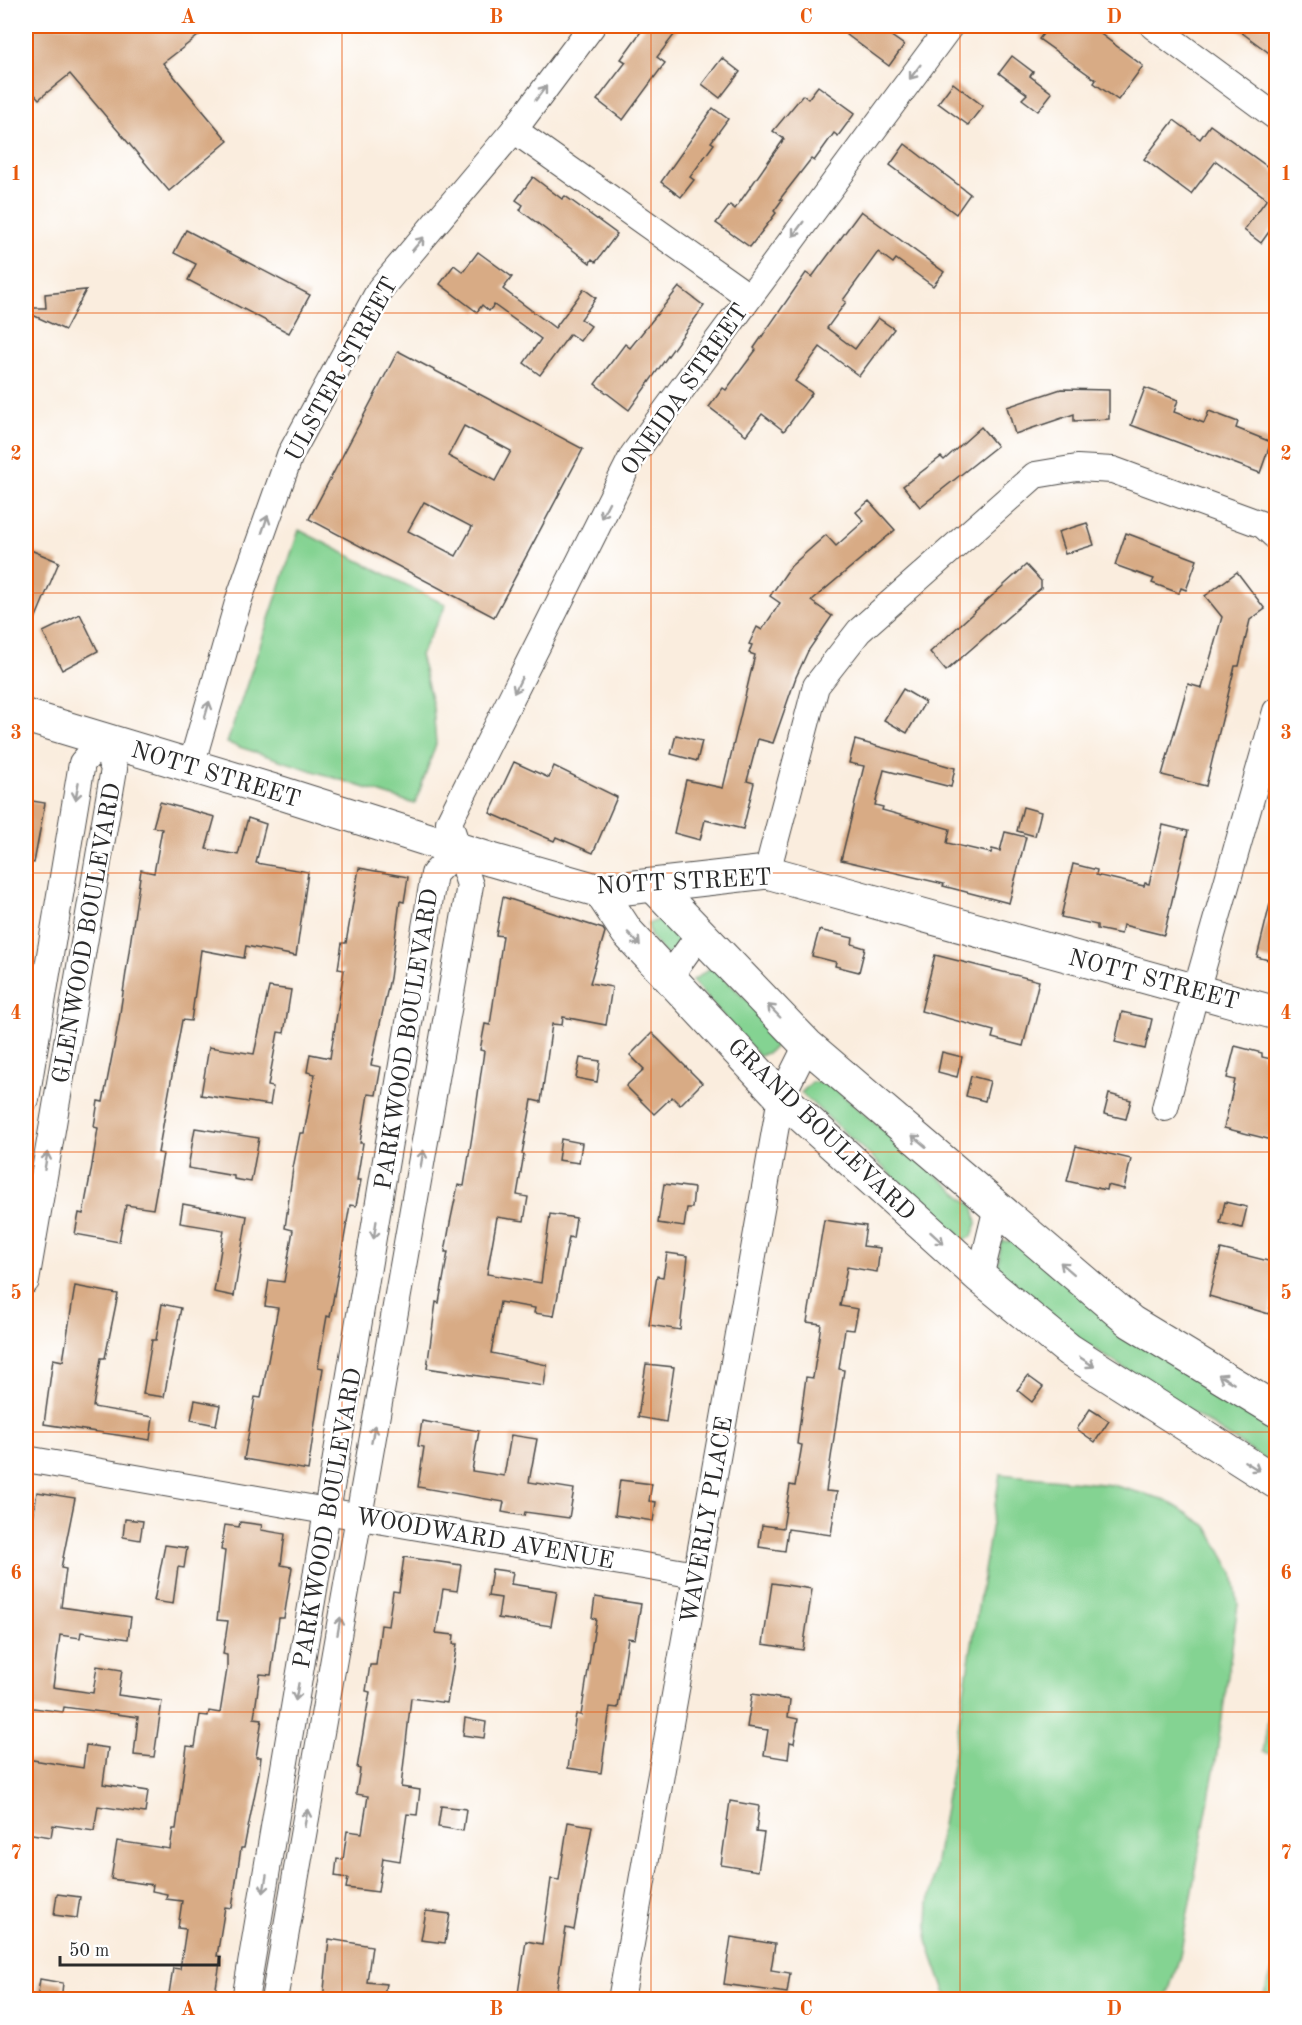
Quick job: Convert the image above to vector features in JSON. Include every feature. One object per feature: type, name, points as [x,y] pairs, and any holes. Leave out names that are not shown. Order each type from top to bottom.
[{"type":"street","name":"ULSTER STREET","points":[[191,766],[239,599],[290,455],[380,289],[514,130],[592,26]]},
{"type":"street","name":"ONEIDA STREET","points":[[457,850],[449,822],[633,455],[748,296],[950,26]]},
{"type":"street","points":[[1153,26],[1276,117]]},
{"type":"street","points":[[514,130],[748,296]]},
{"type":"street","points":[[767,872],[816,686],[859,631],[1035,476],[1077,468],[1113,470],[1263,525],[1276,537]]},
{"type":"street","points":[[1165,1108],[1276,711]]},
{"type":"street","name":"NOTT STREET","points":[[26,716],[457,850],[600,891],[767,872],[1276,1013]]},
{"type":"street","name":"GLENWOOD BOULEVARD","points":[[26,1099],[82,763],[102,741],[114,769],[26,1281]]},
{"type":"street","name":"PARKWOOD BOULEVARD","points":[[245,2000],[434,874],[457,850],[470,885],[274,2000]]},
{"type":"street","name":"GRAND BOULEVARD","points":[[654,886],[807,1045],[1131,1322],[1276,1410]]},
{"type":"street","name":"GRAND BOULEVARD","points":[[600,891],[627,932],[781,1097],[980,1277],[1070,1350],[1276,1482]]},
{"type":"street","points":[[669,977],[699,935]]},
{"type":"street","name":"WAVERLY PLACE","points":[[621,2000],[781,1097],[807,1045]]},
{"type":"street","points":[[980,1277],[997,1207]]},
{"type":"street","name":"WOODWARD AVENUE","points":[[26,1459],[696,1575]]},
{"type":"green space","points":[[299,530],[446,605],[420,655],[433,706],[436,744],[415,804],[227,743]]},
{"type":"green space","points":[[658,920],[670,923],[682,934],[683,943],[672,954],[665,954],[651,937],[648,924]]},
{"type":"green space","points":[[712,967],[773,1024],[780,1041],[769,1052],[759,1056],[692,981]]},
{"type":"green space","points":[[812,1082],[828,1083],[974,1207],[977,1223],[972,1237],[963,1240],[801,1093]]},
{"type":"green space","points":[[1001,1241],[1024,1242],[1276,1424],[1276,1467],[1057,1325],[997,1271]]},
{"type":"green space","points":[[1000,1474],[1112,1485],[1166,1500],[1207,1526],[1233,1573],[1238,1604],[1216,1760],[1180,1956],[1166,1999],[950,1999],[945,1992],[927,1941],[929,1904]]},
{"type":"green space","points":[[1276,1667],[1276,1755],[1263,1752]]},
{"type":"green space","points":[[1276,1961],[1276,1999],[1262,1999]]},
{"type":"building","points":[[33,26],[211,26],[163,63],[228,141],[169,191],[70,74],[39,99],[26,85],[26,32]]},
{"type":"building","points":[[645,26],[681,26],[657,57],[665,63],[623,120],[597,100],[626,62],[621,59]]},
{"type":"building","points":[[835,26],[877,26],[904,45],[889,66]]},
{"type":"building","points":[[1049,26],[1090,26],[1143,66],[1118,100],[1094,83],[1096,80],[1039,39]]},
{"type":"building","points":[[1233,26],[1276,26],[1276,58],[1253,41]]},
{"type":"building","points":[[1012,56],[1033,72],[1030,76],[1052,93],[1038,111],[1022,99],[1027,94],[999,73]]},
{"type":"building","points":[[722,58],[740,72],[720,98],[702,84]]},
{"type":"building","points":[[953,83],[983,106],[968,125],[938,103]]},
{"type":"building","points":[[818,86],[855,113],[838,136],[834,133],[814,161],[811,159],[780,199],[782,200],[774,211],[776,213],[750,247],[716,223],[730,205],[735,209],[784,139],[773,131],[803,95],[808,99]]},
{"type":"building","points":[[713,108],[728,119],[711,142],[714,144],[690,177],[694,180],[681,197],[661,182]]},
{"type":"building","points":[[1174,120],[1200,139],[1210,125],[1276,173],[1276,222],[1261,243],[1244,230],[1267,199],[1216,161],[1191,194],[1144,159]]},
{"type":"building","points":[[905,144],[970,194],[956,214],[890,165]]},
{"type":"building","points":[[533,177],[562,199],[565,196],[617,234],[596,262],[592,259],[590,263],[520,210],[523,205],[516,200]]},
{"type":"building","points":[[861,211],[944,272],[933,286],[896,259],[893,263],[878,252],[843,300],[846,302],[827,328],[855,349],[878,318],[894,329],[859,376],[820,347],[795,381],[812,393],[784,431],[762,414],[746,435],[709,407],[723,388],[726,390],[756,350],[754,348],[806,273],[812,277]]},
{"type":"building","points":[[186,230],[310,295],[289,333],[188,280],[196,264],[174,253]]},
{"type":"building","points":[[478,252],[512,277],[503,289],[555,328],[584,289],[596,298],[581,319],[591,326],[580,341],[570,334],[540,375],[524,363],[541,339],[494,305],[489,311],[482,305],[477,312],[440,284],[454,265],[463,272]]},
{"type":"building","points":[[679,287],[704,306],[629,410],[595,384],[625,344],[630,348]]},
{"type":"building","points":[[86,290],[65,330],[26,312],[26,308],[46,308],[45,294]]},
{"type":"building","points":[[398,351],[583,449],[494,617],[309,519]],"holes":[[[464,426],[511,451],[495,481],[448,456]],[[424,502],[472,527],[456,556],[408,531]]]},
{"type":"building","points":[[1145,388],[1178,400],[1174,412],[1204,423],[1209,411],[1238,422],[1236,428],[1271,442],[1260,473],[1131,425]]},
{"type":"building","points":[[1061,389],[1109,390],[1109,419],[1074,421],[1074,414],[1015,434],[1007,407]]},
{"type":"building","points":[[981,427],[997,446],[920,507],[903,486],[941,457],[944,460]]},
{"type":"building","points":[[869,501],[895,530],[811,601],[832,616],[808,651],[796,677],[773,743],[758,739],[747,781],[754,783],[743,829],[705,820],[700,840],[674,833],[686,780],[723,788],[755,655],[749,653],[752,645],[749,644],[757,627],[762,630],[780,603],[770,596],[791,566],[826,535],[836,546],[864,521],[856,512]]},
{"type":"building","points":[[1087,523],[1094,545],[1065,554],[1058,532]]},
{"type":"building","points":[[1126,533],[1197,560],[1186,590],[1181,588],[1179,593],[1152,583],[1154,579],[1115,565]]},
{"type":"building","points":[[26,548],[59,562],[26,641]]},
{"type":"building","points":[[1026,565],[1041,581],[1041,588],[946,671],[930,652]]},
{"type":"building","points":[[1237,572],[1265,609],[1250,620],[1239,666],[1235,666],[1206,786],[1162,775],[1188,684],[1202,688],[1222,617],[1205,596]]},
{"type":"building","points":[[80,614],[98,651],[62,670],[43,632]]},
{"type":"building","points":[[903,689],[925,702],[907,733],[884,720]]},
{"type":"building","points":[[676,735],[702,741],[697,761],[671,754]]},
{"type":"building","points":[[855,740],[955,768],[951,787],[884,770],[875,805],[883,807],[882,810],[950,829],[947,843],[991,853],[992,849],[1000,851],[1005,832],[1026,837],[1009,903],[943,886],[944,884],[841,860],[864,766],[849,763]]},
{"type":"building","points":[[514,762],[549,778],[554,766],[617,797],[593,853],[556,837],[554,841],[490,813]]},
{"type":"building","points":[[26,800],[45,803],[34,863],[26,862]]},
{"type":"building","points":[[160,802],[215,817],[206,849],[238,855],[248,818],[266,824],[256,863],[308,872],[296,956],[246,946],[244,958],[201,950],[191,1021],[182,1020],[158,1153],[163,1154],[153,1209],[126,1205],[119,1242],[75,1234],[79,1213],[83,1214],[91,1171],[98,1128],[94,1127],[98,1101],[103,1102],[119,1020],[141,870],[154,873],[162,829],[153,827]]},
{"type":"building","points":[[1023,807],[1041,812],[1035,836],[1017,831]]},
{"type":"building","points":[[1163,825],[1188,831],[1164,935],[1123,925],[1121,934],[1097,929],[1097,925],[1061,917],[1073,864],[1097,870],[1096,875],[1144,886],[1145,883],[1149,884]]},
{"type":"building","points":[[359,868],[408,877],[404,902],[400,901],[390,978],[371,1065],[381,1067],[376,1095],[368,1094],[357,1180],[361,1180],[356,1206],[350,1205],[330,1317],[327,1316],[318,1367],[323,1368],[308,1470],[244,1459],[255,1397],[261,1398],[278,1308],[265,1306],[269,1280],[284,1282],[293,1230],[285,1228],[293,1168],[300,1133],[304,1133],[315,1074],[307,1072],[310,1054],[330,1058],[344,970],[338,969],[342,943],[346,943]]},
{"type":"building","points":[[503,897],[603,929],[605,932],[590,983],[612,987],[606,1025],[563,1017],[562,1025],[552,1024],[541,1102],[532,1100],[522,1154],[524,1154],[517,1195],[528,1197],[524,1221],[497,1217],[487,1274],[541,1283],[550,1214],[576,1218],[573,1238],[569,1237],[554,1316],[534,1313],[535,1308],[500,1302],[491,1353],[547,1365],[544,1386],[427,1368],[436,1302],[439,1303],[448,1252],[445,1252],[450,1223],[458,1185],[464,1186],[484,1051],[480,1050],[485,1024],[490,1025],[503,936],[496,935]]},
{"type":"building","points":[[1270,904],[1276,905],[1276,962],[1257,957]]},
{"type":"building","points":[[819,930],[853,938],[852,944],[865,948],[859,972],[835,966],[836,962],[812,956]]},
{"type":"building","points":[[935,955],[1039,981],[1023,1046],[992,1038],[994,1031],[921,1011]]},
{"type":"building","points":[[269,987],[291,990],[284,1033],[278,1032],[268,1086],[273,1087],[270,1105],[201,1095],[209,1047],[254,1054]]},
{"type":"building","points":[[1122,1012],[1152,1019],[1145,1049],[1115,1042]]},
{"type":"building","points":[[652,1033],[702,1083],[680,1105],[672,1097],[654,1114],[626,1086],[644,1069],[630,1055]]},
{"type":"building","points":[[1235,1046],[1262,1053],[1262,1057],[1276,1060],[1276,1141],[1224,1128],[1235,1080],[1227,1078]]},
{"type":"building","points":[[942,1052],[962,1057],[957,1077],[938,1072]]},
{"type":"building","points":[[580,1058],[600,1061],[597,1082],[576,1078]]},
{"type":"building","points":[[971,1076],[990,1081],[985,1101],[966,1096]]},
{"type":"building","points":[[1109,1094],[1131,1100],[1126,1119],[1104,1114]]},
{"type":"building","points":[[195,1128],[259,1138],[251,1182],[234,1179],[234,1176],[188,1168]]},
{"type":"building","points":[[561,1139],[582,1143],[579,1163],[558,1160]]},
{"type":"building","points":[[1076,1146],[1131,1159],[1124,1189],[1107,1185],[1106,1190],[1067,1181]]},
{"type":"building","points":[[664,1184],[694,1188],[692,1208],[687,1208],[684,1227],[658,1223]]},
{"type":"building","points":[[1225,1202],[1247,1207],[1242,1228],[1220,1223]]},
{"type":"building","points":[[183,1204],[247,1216],[234,1296],[214,1292],[224,1230],[180,1223]]},
{"type":"building","points":[[824,1220],[866,1226],[863,1246],[880,1248],[877,1272],[847,1267],[840,1306],[858,1309],[854,1330],[845,1329],[839,1369],[844,1370],[826,1491],[837,1492],[831,1535],[788,1529],[785,1551],[759,1547],[762,1525],[783,1528],[790,1485],[795,1486],[802,1445],[797,1444],[806,1377],[813,1378],[821,1324],[807,1322]]},
{"type":"building","points":[[1221,1249],[1276,1263],[1276,1284],[1269,1314],[1209,1296]]},
{"type":"building","points":[[667,1253],[688,1256],[680,1330],[649,1325],[657,1276],[663,1277]]},
{"type":"building","points":[[75,1286],[118,1294],[105,1358],[101,1358],[93,1407],[153,1417],[150,1440],[44,1424],[53,1359],[63,1361]]},
{"type":"building","points":[[162,1304],[181,1308],[164,1397],[143,1394],[152,1340],[156,1340]]},
{"type":"building","points":[[646,1364],[674,1367],[666,1422],[638,1417]]},
{"type":"building","points":[[1028,1376],[1043,1387],[1032,1402],[1017,1390]]},
{"type":"building","points":[[195,1400],[220,1405],[216,1425],[191,1420]]},
{"type":"building","points":[[1090,1409],[1109,1421],[1095,1442],[1077,1429]]},
{"type":"building","points":[[422,1421],[479,1431],[472,1471],[504,1476],[511,1435],[537,1439],[529,1482],[574,1489],[569,1518],[525,1512],[524,1516],[502,1512],[504,1502],[418,1487],[424,1447],[418,1446]]},
{"type":"building","points":[[620,1480],[652,1484],[649,1501],[656,1502],[653,1521],[615,1515]]},
{"type":"building","points":[[37,1492],[75,1498],[61,1568],[66,1569],[61,1607],[131,1617],[128,1639],[81,1632],[80,1638],[60,1635],[53,1687],[93,1693],[97,1666],[122,1670],[118,1695],[162,1701],[154,1757],[134,1755],[138,1717],[64,1707],[63,1712],[26,1707],[26,1530],[31,1531]]},
{"type":"building","points":[[125,1519],[143,1521],[140,1540],[123,1537]]},
{"type":"building","points":[[240,1522],[262,1525],[261,1530],[285,1534],[281,1565],[292,1567],[284,1618],[279,1618],[271,1675],[260,1674],[254,1718],[262,1719],[256,1757],[261,1757],[259,1773],[244,1848],[241,1848],[232,1908],[225,1907],[217,1956],[221,1956],[214,2000],[168,2000],[173,1968],[180,1969],[186,1929],[178,1928],[182,1901],[166,1899],[167,1894],[152,1891],[153,1885],[111,1879],[117,1841],[170,1849],[173,1829],[176,1829],[187,1746],[195,1747],[200,1715],[208,1716],[209,1711],[220,1713],[227,1669],[227,1655],[223,1654],[228,1621],[217,1620],[225,1551],[221,1550],[225,1525],[239,1527]]},
{"type":"building","points":[[165,1545],[187,1548],[184,1568],[178,1567],[173,1604],[154,1601]]},
{"type":"building","points":[[404,1557],[461,1565],[457,1591],[443,1589],[436,1633],[454,1635],[453,1644],[457,1644],[447,1703],[411,1698],[401,1787],[420,1790],[417,1815],[407,1814],[400,1861],[383,1858],[378,1892],[346,1888],[348,1878],[335,1876],[337,1859],[343,1860],[347,1831],[362,1833],[368,1796],[356,1794],[360,1769],[357,1768],[370,1692],[366,1691],[370,1665],[376,1665],[381,1625],[388,1626],[393,1591],[399,1592]]},
{"type":"building","points":[[492,1569],[513,1572],[511,1584],[557,1591],[551,1626],[498,1618],[501,1598],[488,1596]]},
{"type":"building","points":[[772,1583],[812,1589],[803,1650],[763,1644]]},
{"type":"building","points":[[595,1597],[641,1604],[635,1639],[628,1638],[618,1708],[610,1707],[601,1773],[568,1768],[576,1714],[581,1715],[596,1619],[592,1618]]},
{"type":"building","points":[[752,1694],[790,1700],[788,1717],[798,1719],[794,1743],[790,1742],[788,1759],[764,1755],[768,1730],[747,1727]]},
{"type":"building","points":[[465,1718],[486,1722],[484,1738],[463,1735]]},
{"type":"building","points":[[86,1745],[108,1748],[103,1784],[148,1791],[145,1813],[98,1806],[94,1831],[53,1825],[51,1837],[26,1833],[26,1759],[83,1768]]},
{"type":"building","points":[[730,1801],[759,1806],[756,1832],[764,1833],[758,1871],[721,1865]]},
{"type":"building","points":[[441,1806],[466,1809],[463,1831],[438,1827]]},
{"type":"building","points":[[568,1822],[592,1826],[574,1930],[566,1928],[555,2000],[517,2000],[526,1941],[542,1944],[551,1879],[559,1880]]},
{"type":"building","points":[[57,1894],[80,1897],[77,1918],[54,1915]]},
{"type":"building","points":[[426,1911],[450,1914],[445,1943],[421,1940]]},
{"type":"building","points":[[731,1937],[775,1944],[771,1970],[790,1973],[787,1993],[724,1984]]},
{"type":"building","points":[[329,1939],[372,1946],[367,1982],[386,1984],[383,2000],[323,2000]]},
{"type":"building","points":[[40,1979],[63,1983],[61,2000],[37,2000]]}]
